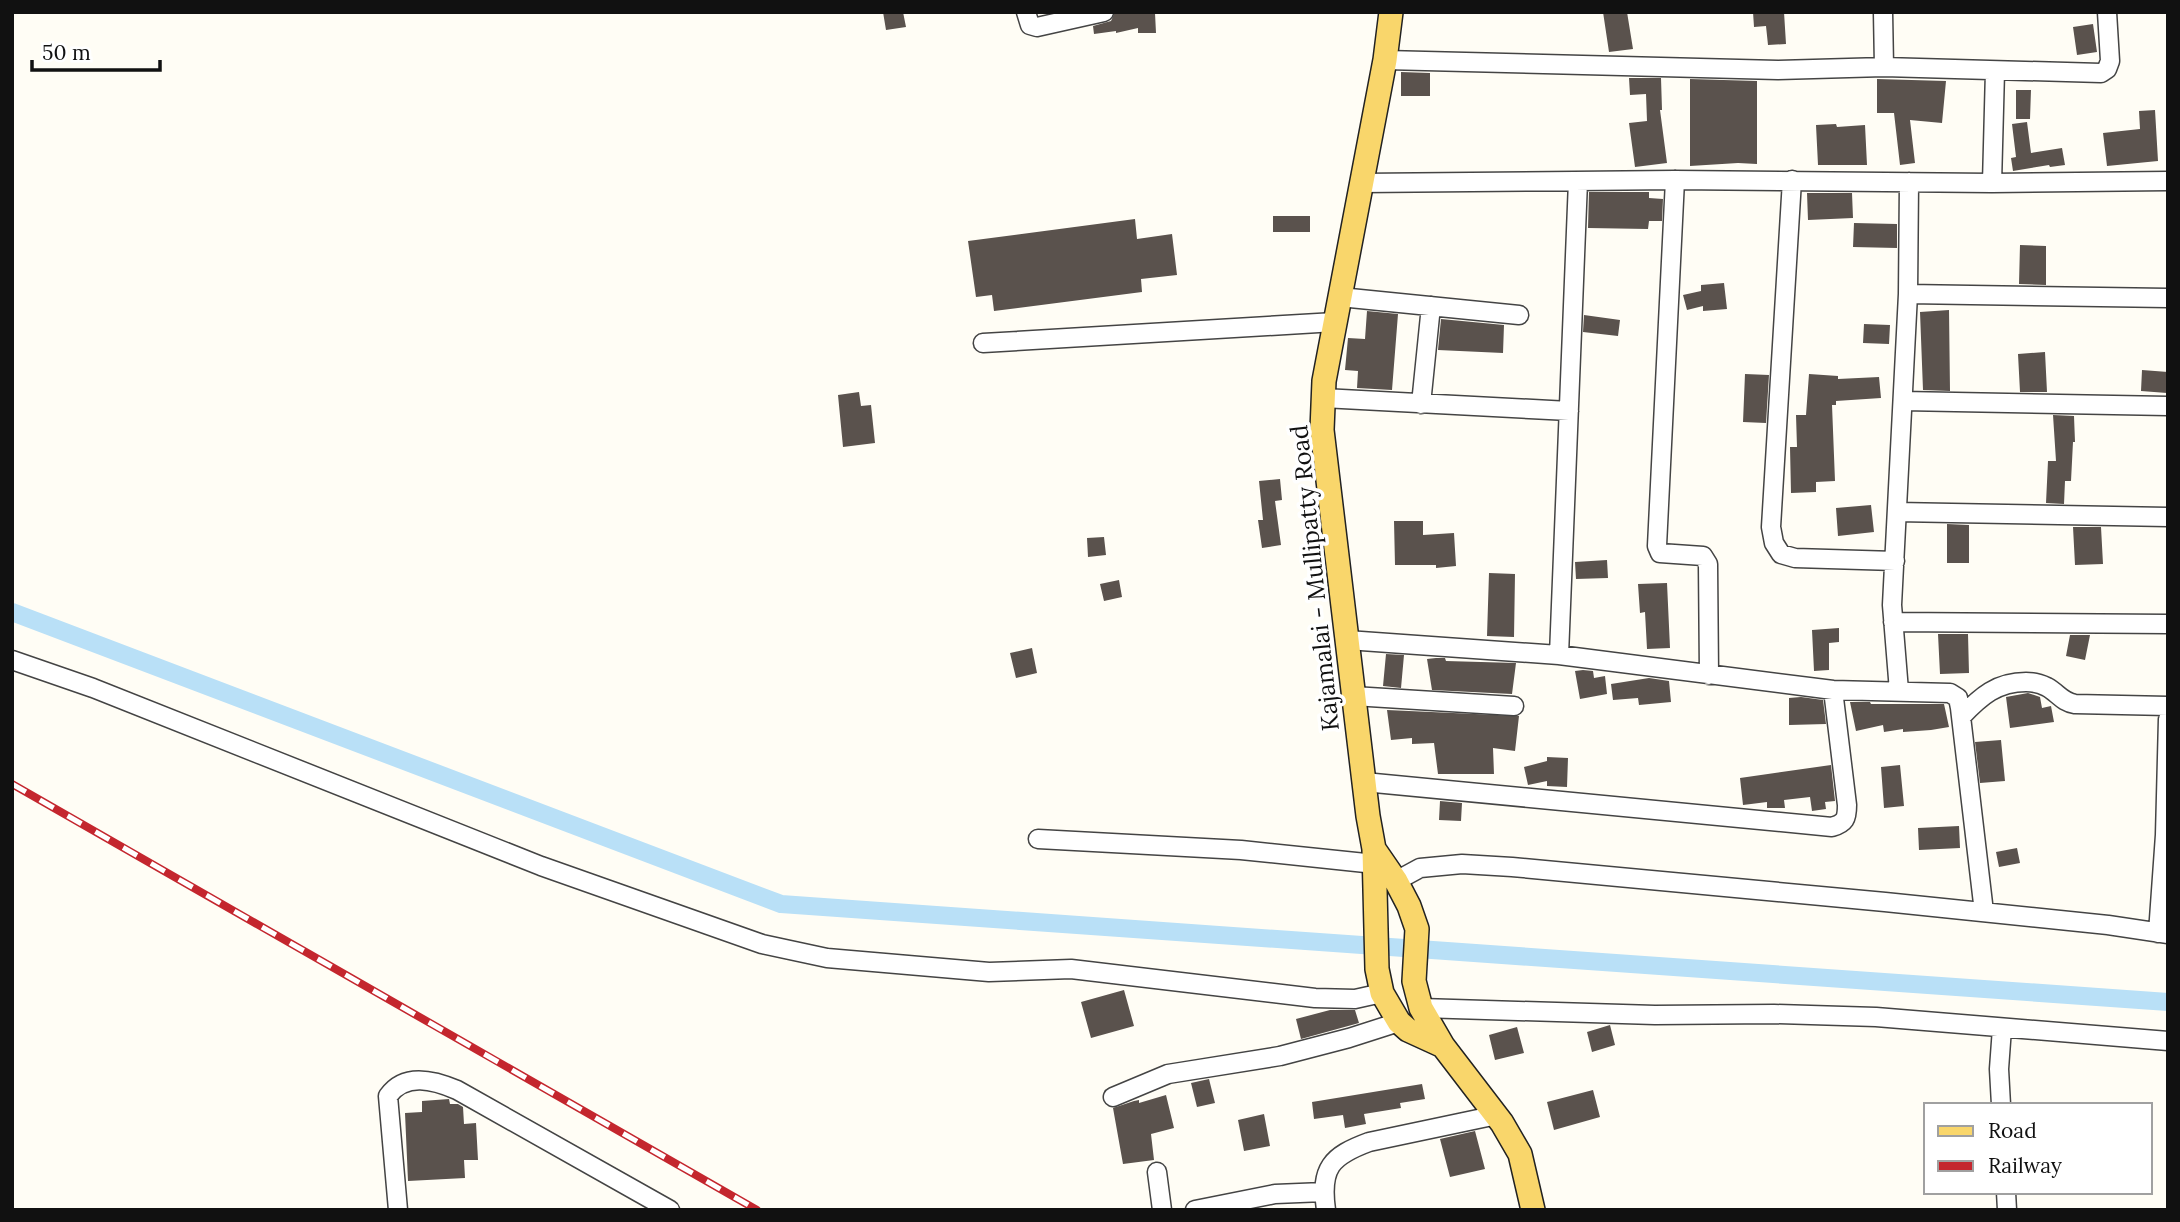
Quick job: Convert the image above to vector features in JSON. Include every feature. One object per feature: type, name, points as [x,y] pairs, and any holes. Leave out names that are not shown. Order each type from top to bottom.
[{"type":"main road","name":"Kajamalai - Mullipatty Road","points":[[1391,12],[1385,60],[1324,382],[1322,430],[1375,856],[1377,969],[1382,993],[1399,1022],[1408,1030],[1443,1046]]},
{"type":"main road","name":"Kajamalai - Mullipatty Road","points":[[1375,856],[1396,881],[1417,929],[1414,981],[1421,1008],[1443,1046],[1497,1115],[1520,1154],[1533,1210]]},
{"type":"street","points":[[1026,12],[1031,25],[1037,27],[1104,12]]},
{"type":"street","points":[[1883,12],[1884,67]]},
{"type":"street","points":[[1385,60],[1778,70],[1884,67],[2101,73],[2107,69],[2110,61],[2107,12]]},
{"type":"street","points":[[1992,183],[1995,71]]},
{"type":"street","points":[[1361,183],[1675,180],[1992,183],[2168,181]]},
{"type":"street","points":[[1675,180],[1657,546],[1660,553],[1703,556],[1708,564],[1709,675]]},
{"type":"street","points":[[1792,180],[1771,527],[1774,543],[1781,554],[1796,558],[1895,561]]},
{"type":"street","points":[[1559,655],[1578,181]]},
{"type":"street","points":[[1899,691],[1893,622],[1908,294],[1909,182]]},
{"type":"street","points":[[1908,294],[2168,298]]},
{"type":"street","points":[[1340,297],[1518,315]]},
{"type":"street","points":[[1421,404],[1431,306]]},
{"type":"street","points":[[983,342],[1335,322]]},
{"type":"street","points":[[1323,398],[1569,411]]},
{"type":"street","points":[[1903,401],[2168,406]]},
{"type":"street","points":[[1897,512],[2168,517]]},
{"type":"street","points":[[1893,622],[2168,624]]},
{"type":"street","points":[[1347,640],[1559,655],[1833,690],[1950,692],[1958,698],[1961,717],[1984,912]]},
{"type":"street","points":[[12,660],[93,688],[541,866],[762,944],[827,958],[923,968],[989,972],[1071,969],[1315,998],[1355,999],[1382,993]]},
{"type":"street","points":[[1961,717],[1981,697],[1996,687],[2013,682],[2033,682],[2046,686],[2065,702],[2075,704],[2168,706]]},
{"type":"street","points":[[1364,782],[1832,827],[1842,824],[1847,818],[1833,690]]},
{"type":"street","points":[[1353,696],[1514,706]]},
{"type":"street","points":[[1396,881],[1420,868],[1462,864],[1984,912],[2163,933],[2168,719]]},
{"type":"street","points":[[1038,839],[1375,856]]},
{"type":"street","points":[[1421,1008],[1655,1015],[1876,1017],[2168,1041]]},
{"type":"street","points":[[1113,1097],[1167,1074],[1280,1056],[1399,1022]]},
{"type":"street","points":[[2001,1028],[2001,1103]]},
{"type":"street","points":[[398,1210],[388,1096],[394,1087],[421,1080],[457,1090],[670,1210]]},
{"type":"street","points":[[1195,1210],[1275,1194],[1325,1201],[1326,1174],[1334,1159],[1349,1150],[1369,1142],[1497,1115]]},
{"type":"street","points":[[1157,1172],[1162,1210]]},
{"type":"building","points":[[883,12],[903,12],[906,27],[886,30]]},
{"type":"building","points":[[1115,12],[1155,13],[1156,33],[1138,33],[1138,28],[1094,34],[1093,26],[1111,21]]},
{"type":"building","points":[[1603,12],[1627,12],[1633,49],[1609,52]]},
{"type":"building","points":[[1753,12],[1784,12],[1786,44],[1768,45],[1766,26],[1754,27]]},
{"type":"building","points":[[2093,24],[2097,52],[2077,55],[2073,27]]},
{"type":"building","points":[[1401,72],[1430,73],[1430,96],[1401,96]]},
{"type":"building","points":[[1629,78],[1661,78],[1660,110],[1667,163],[1635,167],[1629,123],[1647,121],[1646,94],[1630,95]]},
{"type":"building","points":[[1690,79],[1757,81],[1757,164],[1690,166]]},
{"type":"building","points":[[1877,79],[1946,81],[1942,123],[1910,120],[1915,163],[1900,165],[1894,113],[1877,113]]},
{"type":"building","points":[[2016,90],[2031,90],[2030,119],[2016,119]]},
{"type":"building","points":[[2155,110],[2158,161],[2107,166],[2103,133],[2140,129],[2139,111]]},
{"type":"building","points":[[2027,122],[2031,153],[2062,148],[2065,165],[2013,171],[2011,158],[2016,157],[2012,124]]},
{"type":"building","points":[[1836,124],[1837,127],[1865,125],[1867,165],[1818,165],[1816,125]]},
{"type":"building","points":[[1589,192],[1649,192],[1649,198],[1663,199],[1662,221],[1649,221],[1648,229],[1588,228]]},
{"type":"building","points":[[1807,193],[1852,193],[1853,218],[1808,220]]},
{"type":"building","points":[[1273,216],[1310,216],[1310,232],[1273,232]]},
{"type":"building","points":[[1135,219],[1137,239],[1172,234],[1177,275],[1141,279],[1142,292],[994,311],[992,295],[976,297],[968,241]]},
{"type":"building","points":[[1854,223],[1897,224],[1897,248],[1853,247]]},
{"type":"building","points":[[2020,245],[2046,246],[2046,285],[2019,284]]},
{"type":"building","points":[[1724,283],[1727,309],[1703,311],[1703,306],[1687,310],[1683,295],[1701,291],[1701,285]]},
{"type":"building","points":[[1949,310],[1950,391],[1923,390],[1920,312]]},
{"type":"building","points":[[1367,311],[1398,314],[1392,390],[1357,388],[1358,371],[1345,370],[1348,338],[1365,339]]},
{"type":"building","points":[[1584,315],[1620,320],[1618,336],[1583,332]]},
{"type":"building","points":[[1441,319],[1504,325],[1503,353],[1438,350]]},
{"type":"building","points":[[1864,324],[1890,325],[1889,344],[1863,343]]},
{"type":"building","points":[[2045,352],[2047,392],[2020,392],[2018,354]]},
{"type":"building","points":[[2142,370],[2168,372],[2167,393],[2141,391]]},
{"type":"building","points":[[1745,374],[1769,375],[1766,423],[1743,422]]},
{"type":"building","points":[[1809,374],[1838,376],[1838,379],[1879,377],[1881,398],[1836,401],[1836,405],[1832,405],[1835,481],[1816,482],[1816,492],[1791,493],[1790,447],[1797,447],[1796,415],[1806,415]]},
{"type":"building","points":[[859,392],[861,406],[871,405],[875,443],[843,447],[838,395]]},
{"type":"building","points":[[2053,415],[2074,416],[2075,442],[2071,481],[2065,481],[2064,504],[2046,503],[2048,461],[2056,461]]},
{"type":"building","points":[[1280,479],[1282,500],[1275,501],[1281,545],[1262,548],[1258,520],[1263,520],[1259,481]]},
{"type":"building","points":[[1871,505],[1874,532],[1838,536],[1836,508]]},
{"type":"building","points":[[1394,521],[1423,521],[1423,535],[1454,533],[1456,566],[1436,568],[1436,565],[1395,565]]},
{"type":"building","points":[[1947,524],[1969,525],[1969,563],[1947,563]]},
{"type":"building","points":[[2073,527],[2101,527],[2103,564],[2075,565]]},
{"type":"building","points":[[1104,537],[1106,555],[1088,557],[1087,538]]},
{"type":"building","points":[[1607,560],[1608,578],[1576,579],[1575,562]]},
{"type":"building","points":[[1489,573],[1515,574],[1514,637],[1487,636]]},
{"type":"building","points":[[1119,580],[1122,597],[1104,601],[1100,584]]},
{"type":"building","points":[[1667,583],[1670,648],[1647,649],[1645,612],[1640,613],[1638,584]]},
{"type":"building","points":[[1839,628],[1839,642],[1829,643],[1829,670],[1814,671],[1812,630]]},
{"type":"building","points":[[1938,634],[1968,634],[1969,673],[1940,674]]},
{"type":"building","points":[[2070,635],[2090,635],[2085,660],[2066,656]]},
{"type":"building","points":[[1032,648],[1037,673],[1016,678],[1010,653]]},
{"type":"building","points":[[1386,654],[1404,655],[1401,688],[1383,686]]},
{"type":"building","points":[[1445,658],[1446,661],[1516,663],[1512,694],[1432,690],[1427,659]]},
{"type":"building","points":[[1575,671],[1593,671],[1594,678],[1605,676],[1607,694],[1580,699]]},
{"type":"building","points":[[1649,678],[1669,681],[1671,702],[1639,705],[1638,698],[1613,700],[1611,684]]},
{"type":"building","points":[[2028,693],[2040,697],[2042,708],[2051,706],[2054,722],[2010,728],[2006,697]]},
{"type":"building","points":[[1789,698],[1823,700],[1826,724],[1789,725]]},
{"type":"building","points":[[1850,702],[1944,704],[1949,727],[1884,732],[1883,725],[1856,731]]},
{"type":"building","points":[[1387,710],[1519,716],[1515,751],[1493,748],[1494,774],[1438,774],[1434,743],[1412,744],[1412,738],[1391,740]]},
{"type":"building","points":[[2001,740],[2005,781],[1980,783],[1975,742]]},
{"type":"building","points":[[1547,757],[1568,758],[1567,787],[1547,786],[1547,781],[1528,785],[1524,767],[1547,761]]},
{"type":"building","points":[[1831,765],[1835,801],[1825,802],[1826,809],[1812,811],[1810,797],[1784,800],[1785,808],[1767,808],[1767,802],[1743,805],[1740,778]]},
{"type":"building","points":[[1900,765],[1904,806],[1884,808],[1881,767]]},
{"type":"building","points":[[1440,801],[1462,803],[1461,821],[1439,820]]},
{"type":"building","points":[[1959,826],[1960,848],[1919,850],[1918,828]]},
{"type":"building","points":[[2017,848],[2020,863],[1999,867],[1996,852]]},
{"type":"building","points":[[1124,990],[1134,1026],[1091,1038],[1081,1002]]},
{"type":"building","points":[[1330,1010],[1355,1010],[1359,1023],[1301,1039],[1296,1019]]},
{"type":"building","points":[[1610,1025],[1615,1045],[1592,1052],[1587,1032]]},
{"type":"building","points":[[1517,1027],[1524,1053],[1495,1060],[1489,1035]]},
{"type":"building","points":[[1209,1079],[1215,1103],[1197,1107],[1191,1083]]},
{"type":"building","points":[[1422,1084],[1425,1099],[1400,1103],[1401,1108],[1364,1114],[1366,1124],[1345,1128],[1343,1115],[1314,1119],[1312,1102]]},
{"type":"building","points":[[1593,1090],[1600,1117],[1554,1130],[1547,1102]]},
{"type":"building","points":[[1166,1095],[1174,1128],[1151,1134],[1154,1160],[1123,1164],[1113,1108]]},
{"type":"building","points":[[449,1099],[450,1104],[463,1107],[464,1124],[476,1123],[478,1160],[464,1160],[465,1178],[408,1181],[405,1113],[422,1112],[422,1101]]},
{"type":"building","points":[[1264,1114],[1270,1146],[1244,1151],[1238,1120]]},
{"type":"building","points":[[1475,1131],[1485,1169],[1450,1177],[1440,1139]]},
{"type":"waterway","points":[[12,612],[781,904],[2168,1002]]},
{"type":"railway","points":[[12,784],[757,1210]]}]
